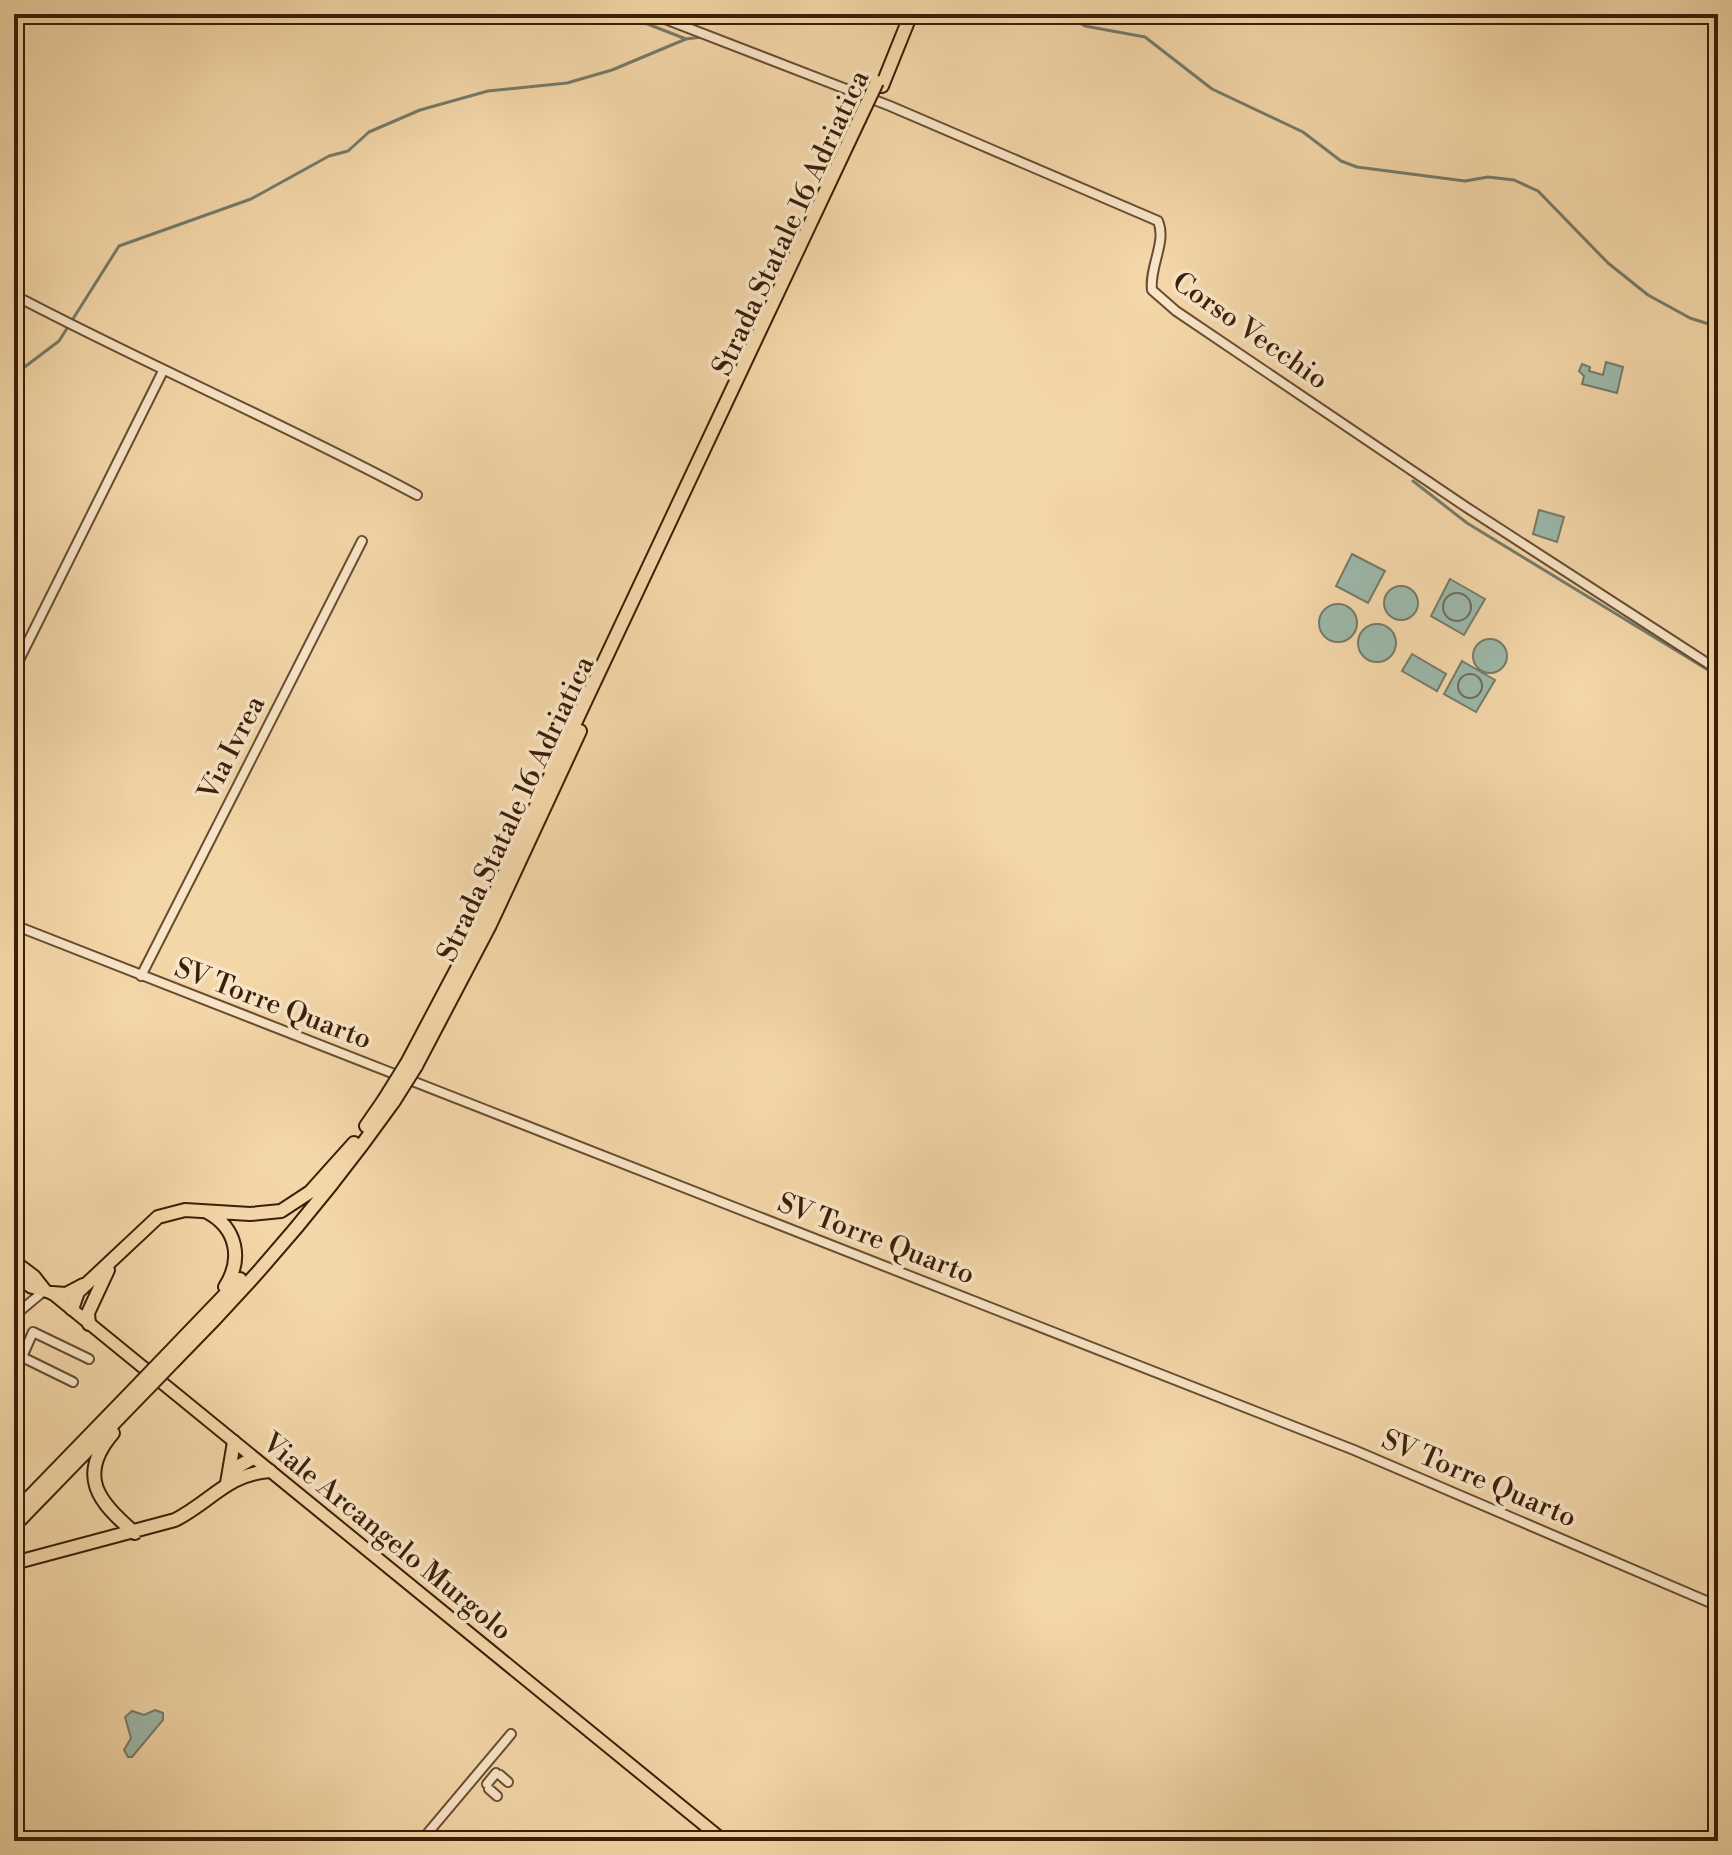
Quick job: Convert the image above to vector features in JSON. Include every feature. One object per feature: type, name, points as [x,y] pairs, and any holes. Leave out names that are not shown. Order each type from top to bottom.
[{"type":"highway","name":"Strada Statale 16 Adriatica","points":[[880,84],[905,14]]},
{"type":"highway","name":"Strada Statale 16 Adriatica","points":[[14,1526],[144,1388],[317,1194],[389,1100],[412,1064],[911,14]]},
{"type":"highway","name":"Strada Statale 16 Adriatica","points":[[317,1194],[389,1100]]},
{"type":"highway","points":[[72,1309],[78,1292],[109,1267],[158,1217],[200,1210],[266,1214],[303,1210]]},
{"type":"highway","points":[[171,1357],[225,1288],[236,1267],[235,1246],[226,1227],[200,1210]]},
{"type":"highway","points":[[49,1292],[74,1291],[109,1267]]},
{"type":"highway","points":[[89,1324],[88,1313],[109,1267]]},
{"type":"highway","points":[[72,1309],[94,1301]]},
{"type":"highway","name":"Strada Statale 16 Adriatica","points":[[14,1513],[144,1388]]},
{"type":"highway","points":[[135,1533],[99,1498],[94,1474],[101,1449],[144,1388]]},
{"type":"highway","points":[[228,1477],[234,1442]]},
{"type":"highway","points":[[14,1563],[135,1533],[195,1510],[228,1477],[253,1458]]},
{"type":"highway","points":[[247,1473],[253,1458]]},
{"type":"highway","points":[[228,1477],[270,1471]]},
{"type":"main road","name":"Viale Arcangelo Murgolo","points":[[14,1261],[724,1841]]},
{"type":"main road","name":"Viale Arcangelo Murgolo","points":[[14,1275],[31,1287],[49,1292]]},
{"type":"street","name":"Corso Vecchio","points":[[652,14],[890,106],[1158,221],[1162,230],[1150,274],[1152,290],[1176,311],[1466,507],[1718,670]]},
{"type":"street","points":[[14,295],[163,371],[332,449],[417,495]]},
{"type":"street","points":[[14,670],[163,371]]},
{"type":"street","name":"Via Ivrea","points":[[141,976],[362,541]]},
{"type":"street","name":"SV Torre Quarto","points":[[14,925],[1456,1491],[1718,1606]]},
{"type":"street","points":[[14,1316],[49,1292]]},
{"type":"street","points":[[73,1382],[18,1355],[33,1332],[89,1359]]},
{"type":"street","points":[[421,1841],[486,1779],[511,1734]]},
{"type":"street","points":[[486,1779],[498,1774],[508,1782]]},
{"type":"street","points":[[486,1779],[497,1796]]},
{"type":"water","points":[[1606,362],[1623,367],[1617,393],[1582,384],[1584,376],[1579,371],[1582,364],[1590,367],[1589,371],[1603,375]]},
{"type":"water","points":[[1539,510],[1564,517],[1557,542],[1533,534]]},
{"type":"water","points":[[1352,554],[1385,571],[1368,603],[1336,586]]},
{"type":"water","points":[[1450,579],[1485,599],[1464,635],[1431,616]]},
{"type":"water","points":[[1401,586],[1413,591],[1418,603],[1413,615],[1401,620],[1389,615],[1384,603],[1389,591]]},
{"type":"water","points":[[1338,604],[1351,610],[1357,623],[1351,636],[1338,642],[1325,636],[1319,623],[1325,610]]},
{"type":"water","points":[[1377,624],[1391,629],[1396,643],[1391,657],[1377,662],[1363,657],[1358,643],[1363,629]]},
{"type":"water","points":[[1490,639],[1502,644],[1507,656],[1502,668],[1490,673],[1478,668],[1473,656],[1478,644]]},
{"type":"water","points":[[1412,654],[1446,674],[1437,691],[1402,671]]},
{"type":"water","points":[[1462,661],[1495,680],[1476,712],[1444,694]]},
{"type":"water","points":[[155,1710],[163,1713],[163,1720],[132,1757],[128,1757],[124,1750],[131,1738],[125,1717],[132,1711],[144,1715]]},
{"type":"waterway","points":[[622,14],[686,39],[702,37]]},
{"type":"waterway","points":[[1066,14],[1085,26],[1145,37],[1212,89],[1303,132],[1341,161],[1357,167],[1465,181],[1488,177],[1514,180],[1538,191],[1608,263],[1648,295],[1690,318],[1718,327]]},
{"type":"waterway","points":[[14,375],[59,341],[119,246],[251,199],[329,156],[348,151],[369,132],[420,110],[488,91],[567,83],[612,70],[686,39]]},
{"type":"waterway","points":[[1413,481],[1467,523],[1718,676]]}]
